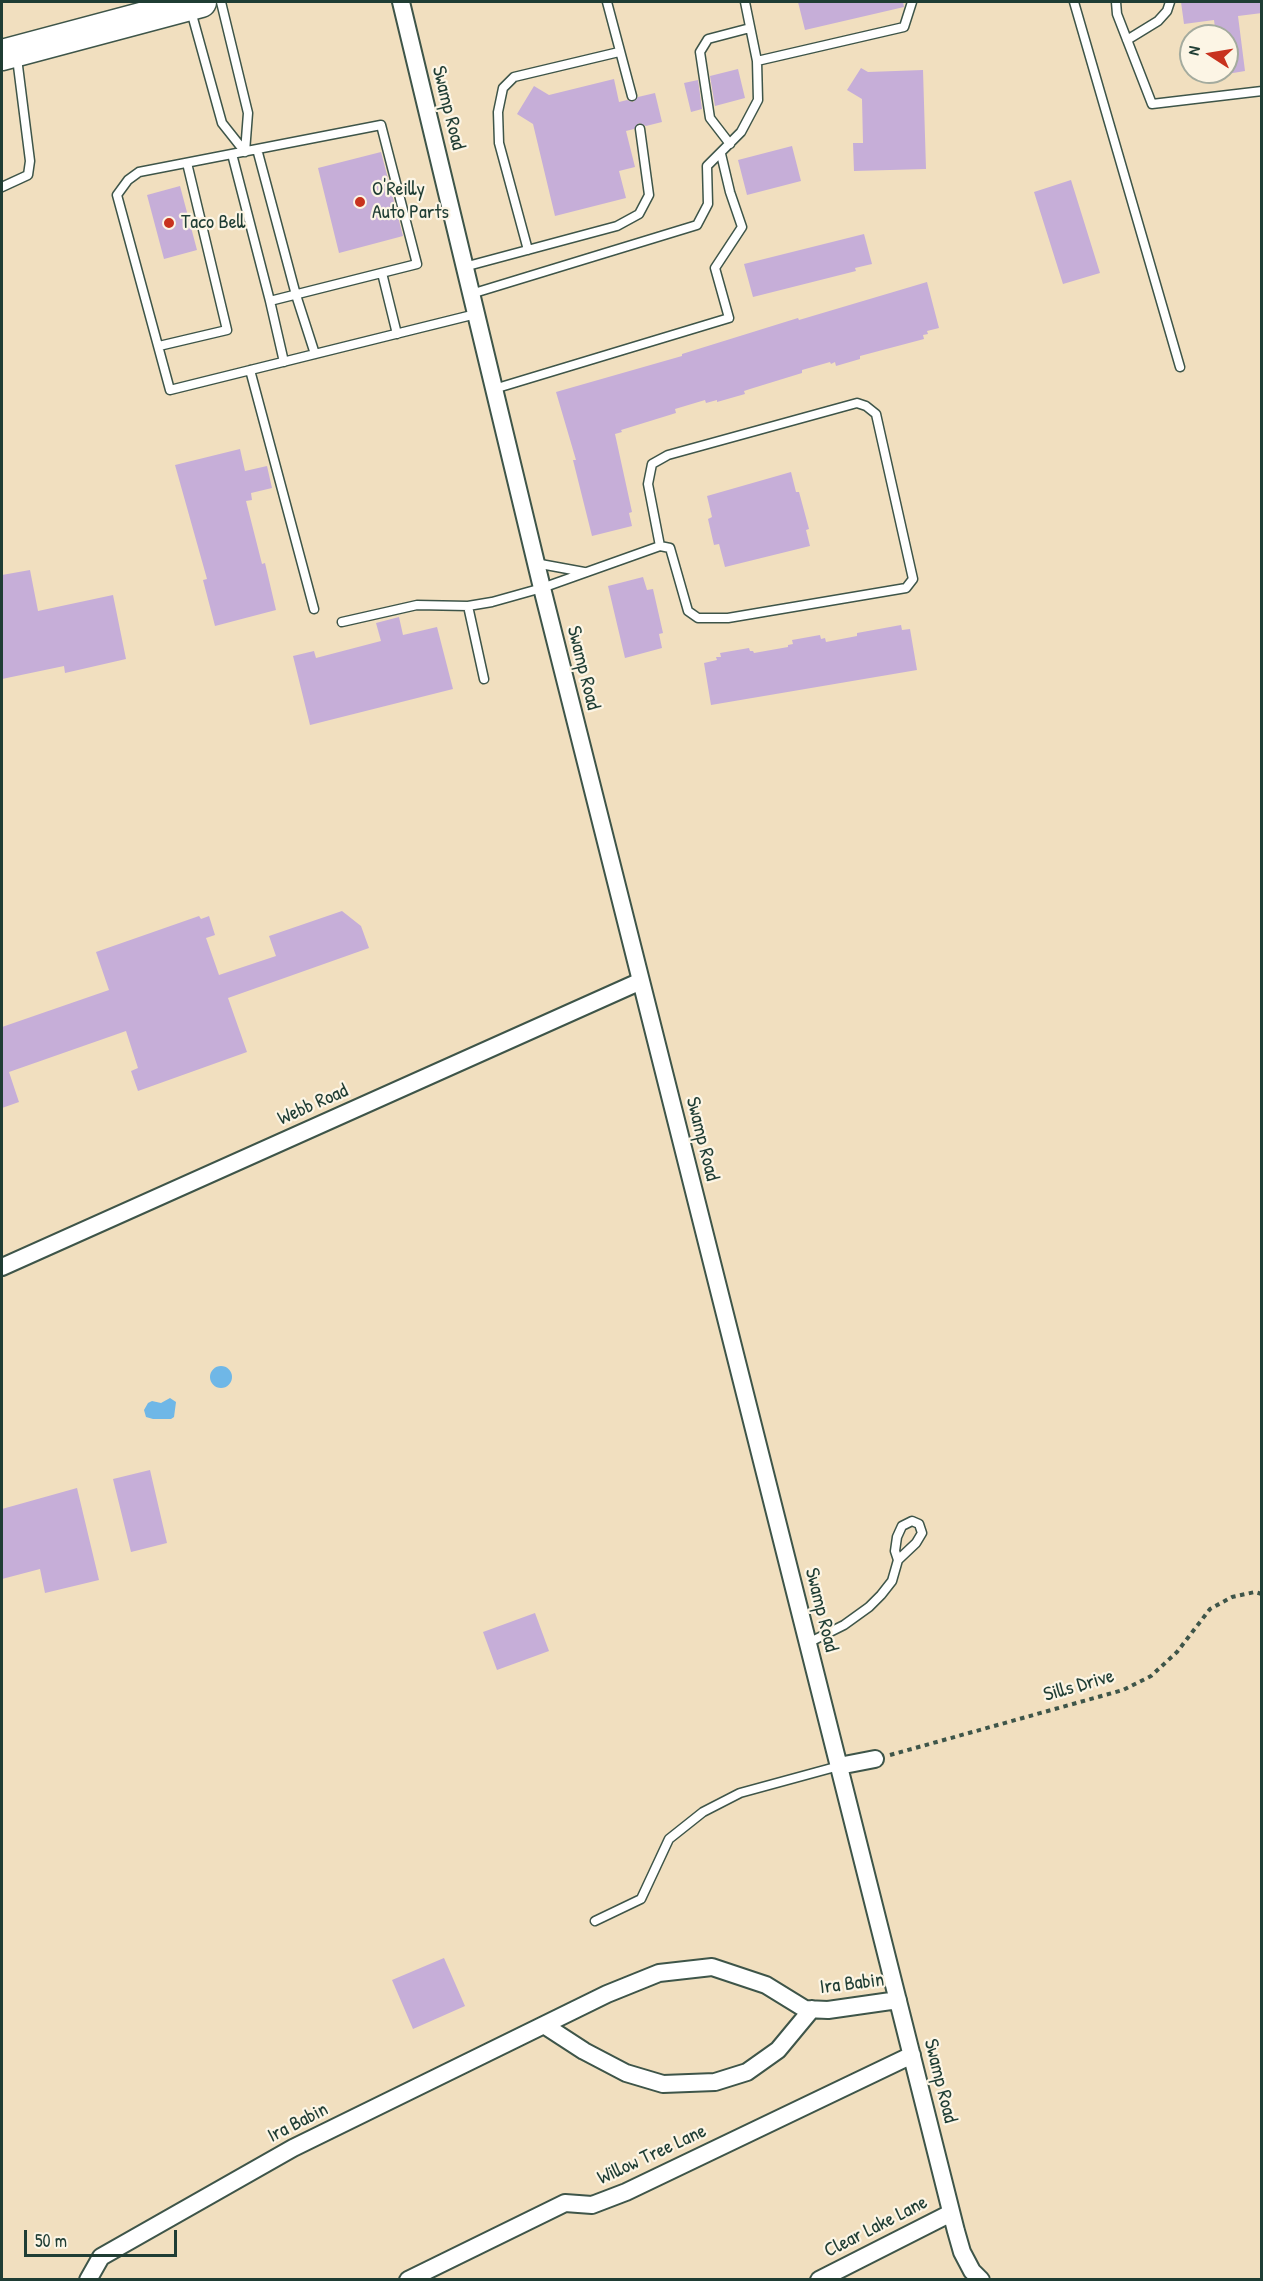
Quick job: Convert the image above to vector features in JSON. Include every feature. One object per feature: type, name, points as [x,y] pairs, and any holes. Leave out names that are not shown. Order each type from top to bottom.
[{"type":"highway","points":[[9,53],[195,3]]},
{"type":"street","name":"Swamp Road","points":[[400,2],[535,563],[951,2213],[962,2252],[972,2271],[981,2280]]},
{"type":"street","name":"Webb Road","points":[[2,1267],[641,981]]},
{"type":"street","points":[[839,1767],[875,1759]]},
{"type":"street","name":"Ira Babin","points":[[88,2280],[101,2257],[293,2148],[607,1994],[659,1973],[712,1966],[766,1985],[805,2009],[828,2010],[898,2000]]},
{"type":"street","name":"Ira Babin","points":[[544,2025],[584,2051],[626,2073],[663,2084],[715,2082],[747,2072],[778,2050],[812,2009]]},
{"type":"street","name":"Willow Tree Lane","points":[[408,2280],[565,2203],[592,2205],[626,2192],[912,2055]]},
{"type":"street","name":"Clear Lake Lane","points":[[819,2280],[951,2213]]},
{"type":"lane","points":[[221,2],[248,113],[245,152]]},
{"type":"lane","points":[[606,2],[632,96]]},
{"type":"lane","points":[[471,294],[697,225],[708,204],[707,166],[741,132],[758,100],[757,61],[744,2]]},
{"type":"lane","points":[[757,61],[904,27],[912,2]]},
{"type":"lane","points":[[1074,2],[1180,367]]},
{"type":"lane","points":[[1116,2],[1117,14],[1152,104],[1262,92]]},
{"type":"lane","points":[[1127,40],[1158,21],[1167,11],[1170,2]]},
{"type":"lane","points":[[195,3],[222,123],[245,152]]},
{"type":"lane","points":[[730,144],[710,118],[700,52],[708,39],[750,28]]},
{"type":"lane","points":[[528,250],[499,143],[498,112],[503,88],[514,77],[619,52]]},
{"type":"lane","points":[[2,187],[28,175],[30,161],[9,53]]},
{"type":"lane","points":[[270,301],[417,264],[381,125],[139,172],[128,180],[117,195],[171,390],[476,314]]},
{"type":"lane","points":[[464,267],[617,226],[639,214],[649,195],[640,129]]},
{"type":"lane","points":[[257,149],[296,295],[315,354]]},
{"type":"lane","points":[[232,154],[284,362]]},
{"type":"lane","points":[[494,389],[729,318],[715,268],[742,227],[730,192],[721,154]]},
{"type":"lane","points":[[159,346],[227,330],[187,163]]},
{"type":"lane","points":[[382,273],[397,334]]},
{"type":"lane","points":[[250,370],[315,609]]},
{"type":"lane","points":[[342,622],[417,605],[468,606],[492,602],[542,588],[660,546],[670,548],[688,611],[698,618],[728,618],[906,588],[913,579],[876,414],[866,406],[857,403],[668,455],[652,464],[648,484],[660,546]]},
{"type":"lane","points":[[535,563],[585,572]]},
{"type":"lane","points":[[468,606],[484,679]]},
{"type":"lane","points":[[808,1643],[844,1625],[869,1607],[892,1581],[898,1560]]},
{"type":"lane","points":[[595,1921],[641,1899],[669,1839],[703,1812],[740,1793],[839,1767]]},
{"type":"path","name":"Sills Drive","points":[[875,1759],[1123,1690],[1151,1676],[1177,1652],[1210,1609],[1233,1596],[1254,1592],[1262,1594]]},
{"type":"water","points":[[221,1366],[229,1369],[232,1377],[229,1385],[221,1388],[213,1385],[210,1377],[213,1369]]},
{"type":"water","points":[[170,1398],[176,1402],[174,1417],[153,1419],[146,1417],[144,1410],[148,1403],[152,1401],[161,1403]]},
{"type":"building","points":[[798,2],[903,2],[904,7],[805,30]]},
{"type":"building","points":[[1181,2],[1262,2],[1262,13],[1238,16],[1245,71],[1239,72],[1239,24],[1214,24],[1214,20],[1184,24]]},
{"type":"building","points":[[861,68],[868,72],[923,70],[926,169],[854,171],[853,143],[863,143],[862,99],[847,90]]},
{"type":"building","points":[[738,69],[745,98],[715,106],[710,76]]},
{"type":"building","points":[[614,79],[619,102],[627,100],[633,102],[638,97],[655,93],[662,122],[646,126],[639,123],[634,129],[626,131],[635,167],[619,171],[626,198],[555,216],[533,124],[517,114],[534,86],[549,95]]},
{"type":"building","points":[[698,80],[702,109],[691,112],[684,83]]},
{"type":"building","points":[[792,146],[801,181],[747,195],[738,160]]},
{"type":"building","name":"O'Reilly Auto Parts","points":[[381,152],[403,236],[339,253],[318,168]]},
{"type":"building","points":[[1071,180],[1100,273],[1063,284],[1034,192]]},
{"type":"building","name":"Taco Bell","points":[[180,186],[197,250],[164,259],[147,195]]},
{"type":"building","points":[[864,234],[872,264],[855,268],[856,271],[753,297],[744,264]]},
{"type":"building","points":[[927,282],[939,328],[927,331],[928,334],[923,335],[924,339],[860,356],[860,359],[836,366],[835,362],[831,364],[830,362],[802,370],[802,373],[717,402],[717,400],[706,403],[705,400],[675,409],[676,413],[621,430],[622,432],[615,434],[632,512],[629,513],[632,526],[592,536],[573,460],[576,460],[556,392],[682,356],[682,354],[798,318],[799,320]]},
{"type":"building","points":[[240,449],[245,471],[267,466],[272,488],[251,493],[252,500],[246,501],[262,564],[265,563],[276,610],[215,626],[203,580],[207,579],[175,465]]},
{"type":"building","points":[[791,472],[809,529],[806,530],[810,546],[725,567],[719,544],[714,545],[708,519],[712,517],[707,496]]},
{"type":"building","points":[[30,570],[38,611],[113,595],[126,659],[65,673],[64,666],[2,679],[2,575]]},
{"type":"building","points":[[643,577],[647,590],[653,589],[663,633],[659,634],[662,648],[625,658],[608,586]]},
{"type":"building","points":[[399,617],[403,635],[437,627],[453,689],[310,725],[293,656],[314,651],[316,658],[381,641],[376,623]]},
{"type":"building","points":[[901,625],[902,630],[910,629],[917,670],[711,705],[704,663],[717,660],[716,657],[721,657],[720,653],[749,648],[754,653],[788,647],[793,644],[792,640],[820,635],[821,639],[825,638],[826,642],[857,636],[857,633]]},
{"type":"building","points":[[342,911],[361,926],[369,948],[228,998],[247,1052],[138,1091],[131,1071],[138,1068],[126,1031],[9,1072],[19,1102],[2,1108],[2,1027],[109,990],[96,952],[199,916],[201,919],[209,916],[215,935],[206,938],[219,975],[276,956],[269,936]]},
{"type":"building","points":[[150,1470],[167,1543],[131,1552],[113,1479]]},
{"type":"building","points":[[77,1488],[99,1580],[45,1593],[40,1569],[2,1579],[2,1509]]},
{"type":"building","points":[[535,1613],[549,1651],[497,1670],[483,1632]]},
{"type":"building","points":[[444,1958],[465,2006],[413,2029],[392,1980]]},
{"type":"place","name":"O'Reilly Auto Parts","points":[[360,202]]},
{"type":"place","name":"Taco Bell","points":[[169,223]]}]
